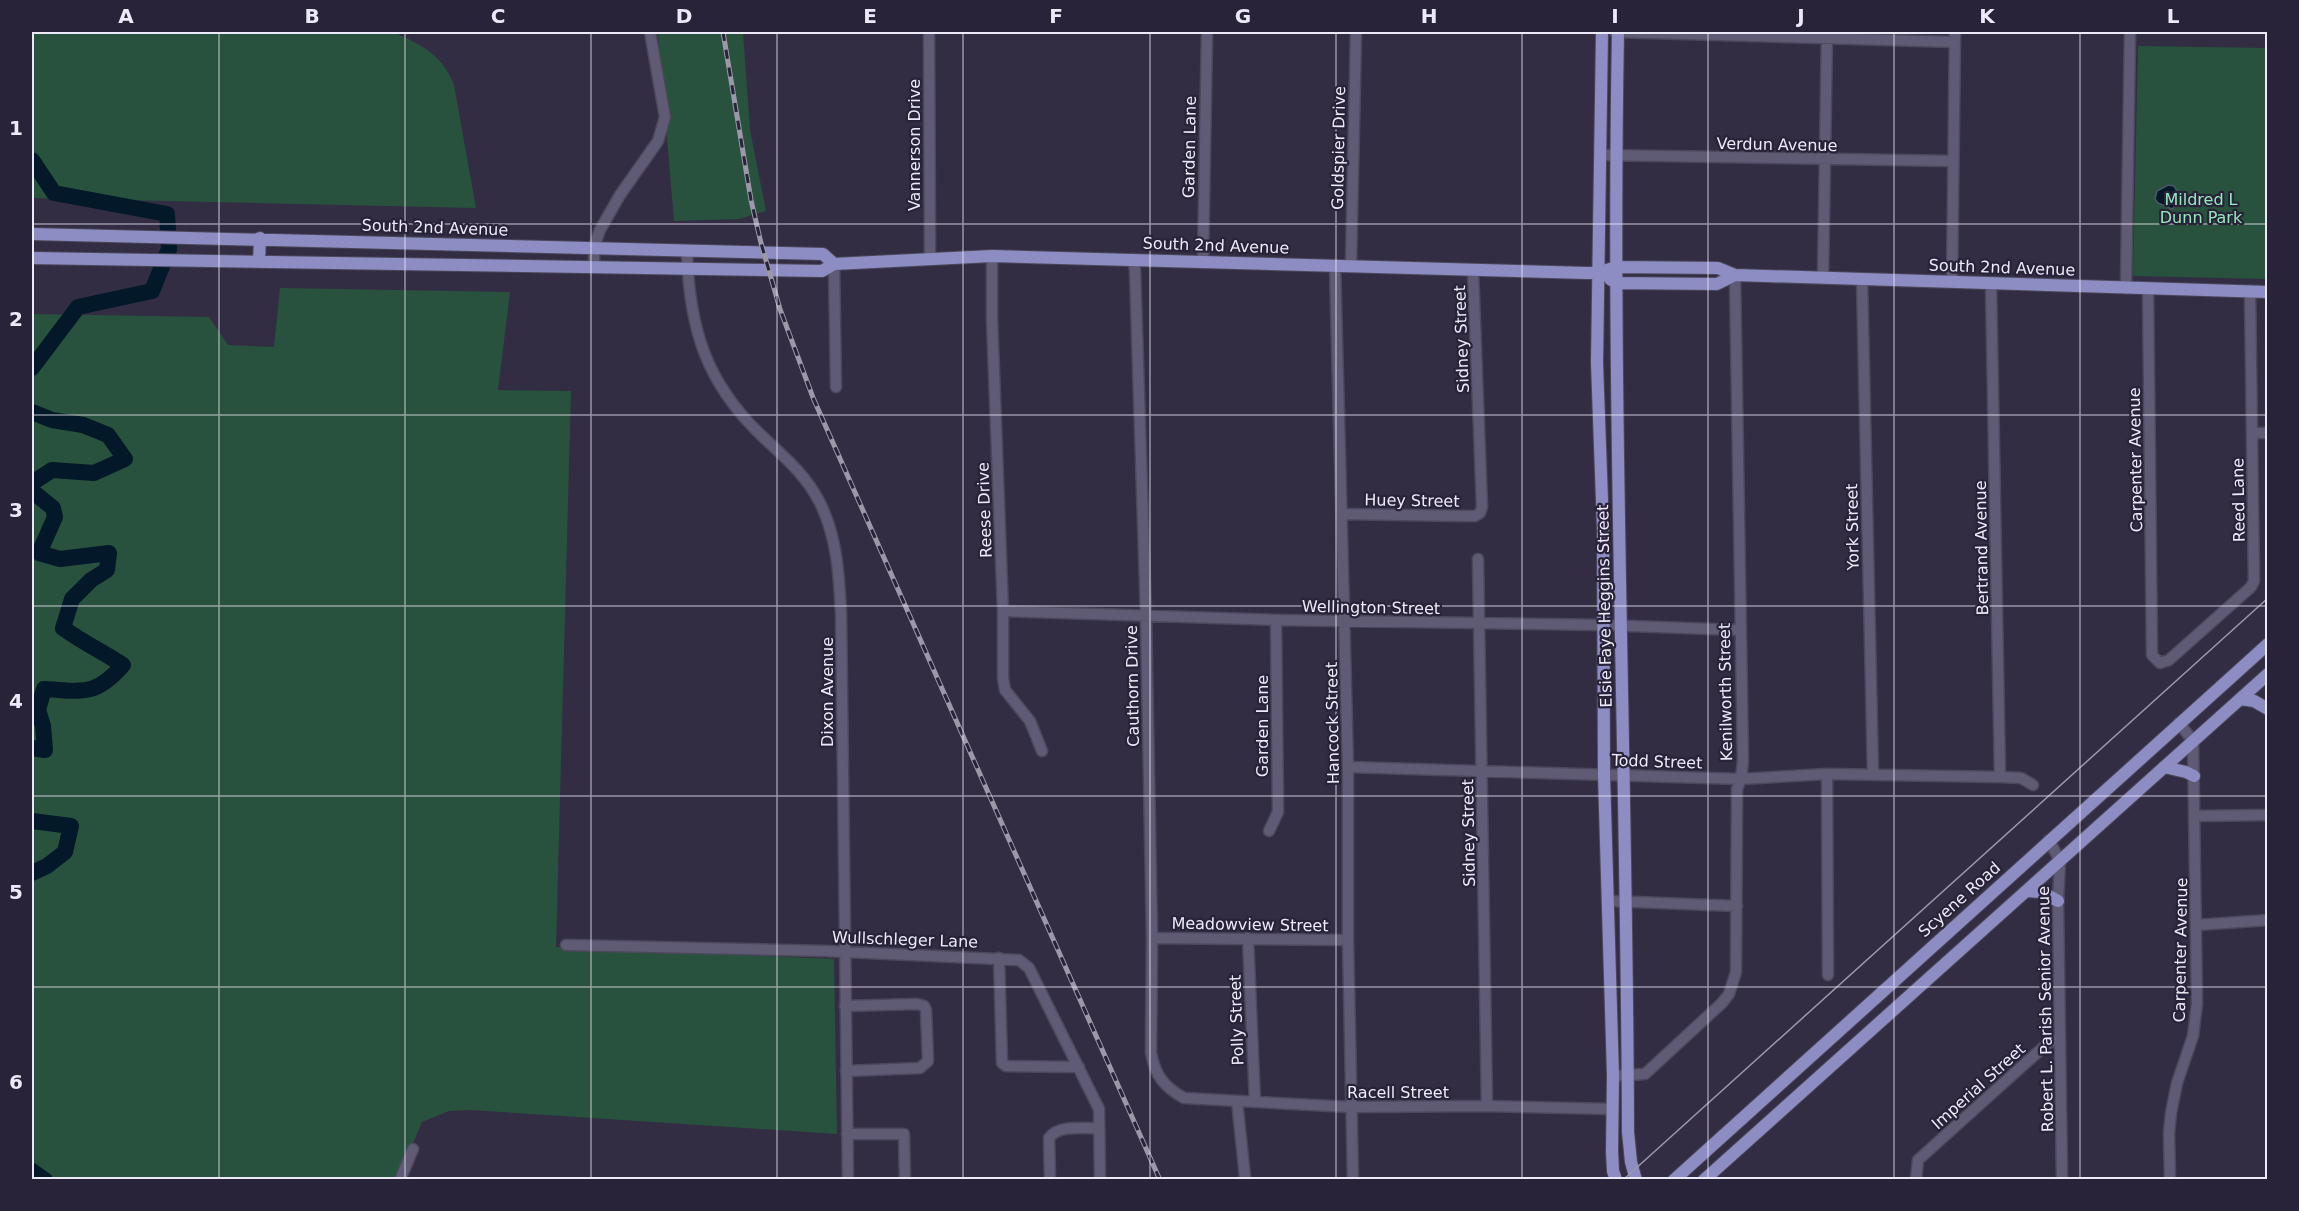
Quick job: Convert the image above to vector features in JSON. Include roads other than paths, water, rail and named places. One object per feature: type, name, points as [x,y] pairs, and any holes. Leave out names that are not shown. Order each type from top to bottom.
[{"type":"main road","name":"Elsie Faye Heggins Street","points":[[1602,32],[1597,363],[1603,528],[1602,625],[1615,1178]]},
{"type":"main road","name":"Elsie Faye Heggins Street","points":[[1617,32],[1616,283],[1620,627],[1630,1153],[1636,1179]]},
{"type":"main road","name":"South 2nd Avenue","points":[[32,234],[823,254],[834,264]]},
{"type":"main road","points":[[259,262],[260,238]]},
{"type":"main road","name":"South 2nd Avenue","points":[[32,258],[822,271],[834,264],[992,256],[1351,265],[1473,271],[1598,273],[1616,267],[1718,268],[1735,276],[2268,292]]},
{"type":"main road","name":"South 2nd Avenue","points":[[1598,273],[1616,283],[1717,284],[1735,276]]},
{"type":"main road","points":[[1597,363],[1617,361]]},
{"type":"main road","name":"Scyene Road","points":[[1674,1179],[2268,644]]},
{"type":"main road","points":[[1704,1179],[2267,677]]},
{"type":"main road","points":[[2240,699],[2254,701],[2268,709]]},
{"type":"main road","points":[[2164,767],[2194,776]]},
{"type":"main road","points":[[2026,891],[2042,892],[2058,901]]},
{"type":"main road","points":[[1840,1059],[1836,1052],[1838,1044],[1850,1022]]},
{"type":"street","points":[[594,267],[594,248],[600,230],[620,195],[658,141],[665,117],[650,32]]},
{"type":"street","name":"Vannerson Drive","points":[[929,32],[930,258]]},
{"type":"street","name":"Garden Lane","points":[[1203,263],[1207,32]]},
{"type":"street","name":"Goldspier Drive","points":[[1351,265],[1356,32]]},
{"type":"street","points":[[1617,32],[1955,37],[1952,282]]},
{"type":"street","points":[[2126,288],[2130,32]]},
{"type":"street","points":[[1823,278],[1827,34]]},
{"type":"street","name":"Verdun Avenue","points":[[1600,155],[1953,161]]},
{"type":"street","name":"Dixon Avenue","points":[[687,251],[692,313],[714,378],[733,406],[804,477],[819,501],[836,550],[841,613],[848,1179]]},
{"type":"street","name":"Reese Drive","points":[[992,256],[1003,678],[1005,690],[1030,721],[1042,751]]},
{"type":"street","name":"Cauthorn Drive","points":[[1133,260],[1146,615],[1152,938],[1151,1053],[1153,1066],[1161,1080],[1169,1090],[1184,1098]]},
{"type":"street","points":[[834,264],[836,387]]},
{"type":"street","name":"Hancock Street","points":[[1335,265],[1348,767],[1347,940],[1353,1179]]},
{"type":"street","name":"Sidney Street","points":[[1473,271],[1482,507],[1480,513]]},
{"type":"street","name":"Kenilworth Street","points":[[1613,1076],[1645,1074],[1729,994],[1736,972],[1737,789],[1741,779],[1743,761],[1739,630],[1735,276]]},
{"type":"street","name":"York Street","points":[[1862,279],[1873,775]]},
{"type":"street","name":"Bertrand Avenue","points":[[1991,284],[2000,777]]},
{"type":"street","name":"Carpenter Avenue","points":[[2148,288],[2152,655],[2160,663]]},
{"type":"street","name":"Reed Lane","points":[[2160,663],[2169,660],[2251,587],[2254,581],[2250,291]]},
{"type":"street","points":[[2252,433],[2268,433]]},
{"type":"street","name":"Huey Street","points":[[1342,514],[1475,516],[1480,513]]},
{"type":"street","name":"Sidney Street","points":[[1478,559],[1487,1106]]},
{"type":"street","name":"Wellington Street","points":[[1003,611],[1276,620],[1478,625],[1602,625],[1739,630]]},
{"type":"street","name":"Garden Lane","points":[[1269,831],[1278,812],[1276,620]]},
{"type":"street","points":[[2179,723],[2193,741]]},
{"type":"street","name":"Carpenter Avenue","points":[[2170,1179],[2171,1113],[2177,1083],[2193,1036],[2197,1004],[2193,741]]},
{"type":"street","name":"Todd Street","points":[[1348,767],[1741,779],[1827,774],[2000,777]]},
{"type":"street","points":[[1827,774],[1828,975]]},
{"type":"street","points":[[2000,777],[2021,778],[2033,785]]},
{"type":"street","points":[[2195,816],[2268,815]]},
{"type":"street","points":[[2049,840],[2060,861]]},
{"type":"street","name":"Robert L. Parish Senior Avenue","points":[[2060,861],[2058,901],[2062,1179]]},
{"type":"street","points":[[1609,901],[1737,906]]},
{"type":"street","points":[[2197,925],[2268,920]]},
{"type":"street","name":"Meadowview Street","points":[[1152,938],[1347,940]]},
{"type":"street","name":"Polly Street","points":[[1248,938],[1255,1102]]},
{"type":"street","name":"Wullschleger Lane","points":[[566,945],[844,952],[1019,960],[1029,968],[1099,1109],[1100,1179]]},
{"type":"street","points":[[999,958],[1002,1063],[1006,1066],[1079,1067]]},
{"type":"street","points":[[845,1006],[917,1004],[924,1006],[928,1061],[920,1068],[846,1071]]},
{"type":"street","name":"Imperial Street","points":[[1916,1179],[1918,1160],[2048,1043],[2060,1038]]},
{"type":"street","name":"Racell Street","points":[[1184,1098],[1350,1107],[1487,1106],[1612,1109]]},
{"type":"street","points":[[1237,1101],[1245,1178]]},
{"type":"street","points":[[1050,1179],[1049,1138],[1053,1133],[1060,1129],[1099,1128]]},
{"type":"street","points":[[847,1134],[904,1134],[905,1179]]},
{"type":"street","points":[[400,1179],[413,1149]]},
{"type":"water","points":[[2168,185],[2174,186],[2177,191],[2178,203],[2172,209],[2158,203],[2155,199],[2157,191]]},
{"type":"waterway","points":[[32,160],[54,193],[167,214],[169,249],[152,291],[78,307],[32,368]]},
{"type":"waterway","points":[[32,412],[52,420],[83,425],[108,435],[125,459],[94,473],[52,470],[32,483]]},
{"type":"waterway","points":[[32,491],[53,508],[55,517],[39,553],[60,559],[109,553],[107,570],[91,580],[72,599],[63,628],[123,665],[104,683],[88,690],[44,689],[38,710],[43,726],[45,750],[32,748]]},
{"type":"waterway","points":[[32,821],[71,826],[65,852],[47,866],[32,873]]},
{"type":"waterway","points":[[32,1171],[45,1180]]},
{"type":"tram line","points":[[1623,1180],[2268,598]]},
{"type":"railway","points":[[723,32],[751,200],[761,243],[780,309],[814,400],[1160,1180]]},
{"type":"park label","name":"Mildred L Dunn Park","points":[[2201,208]]}]
